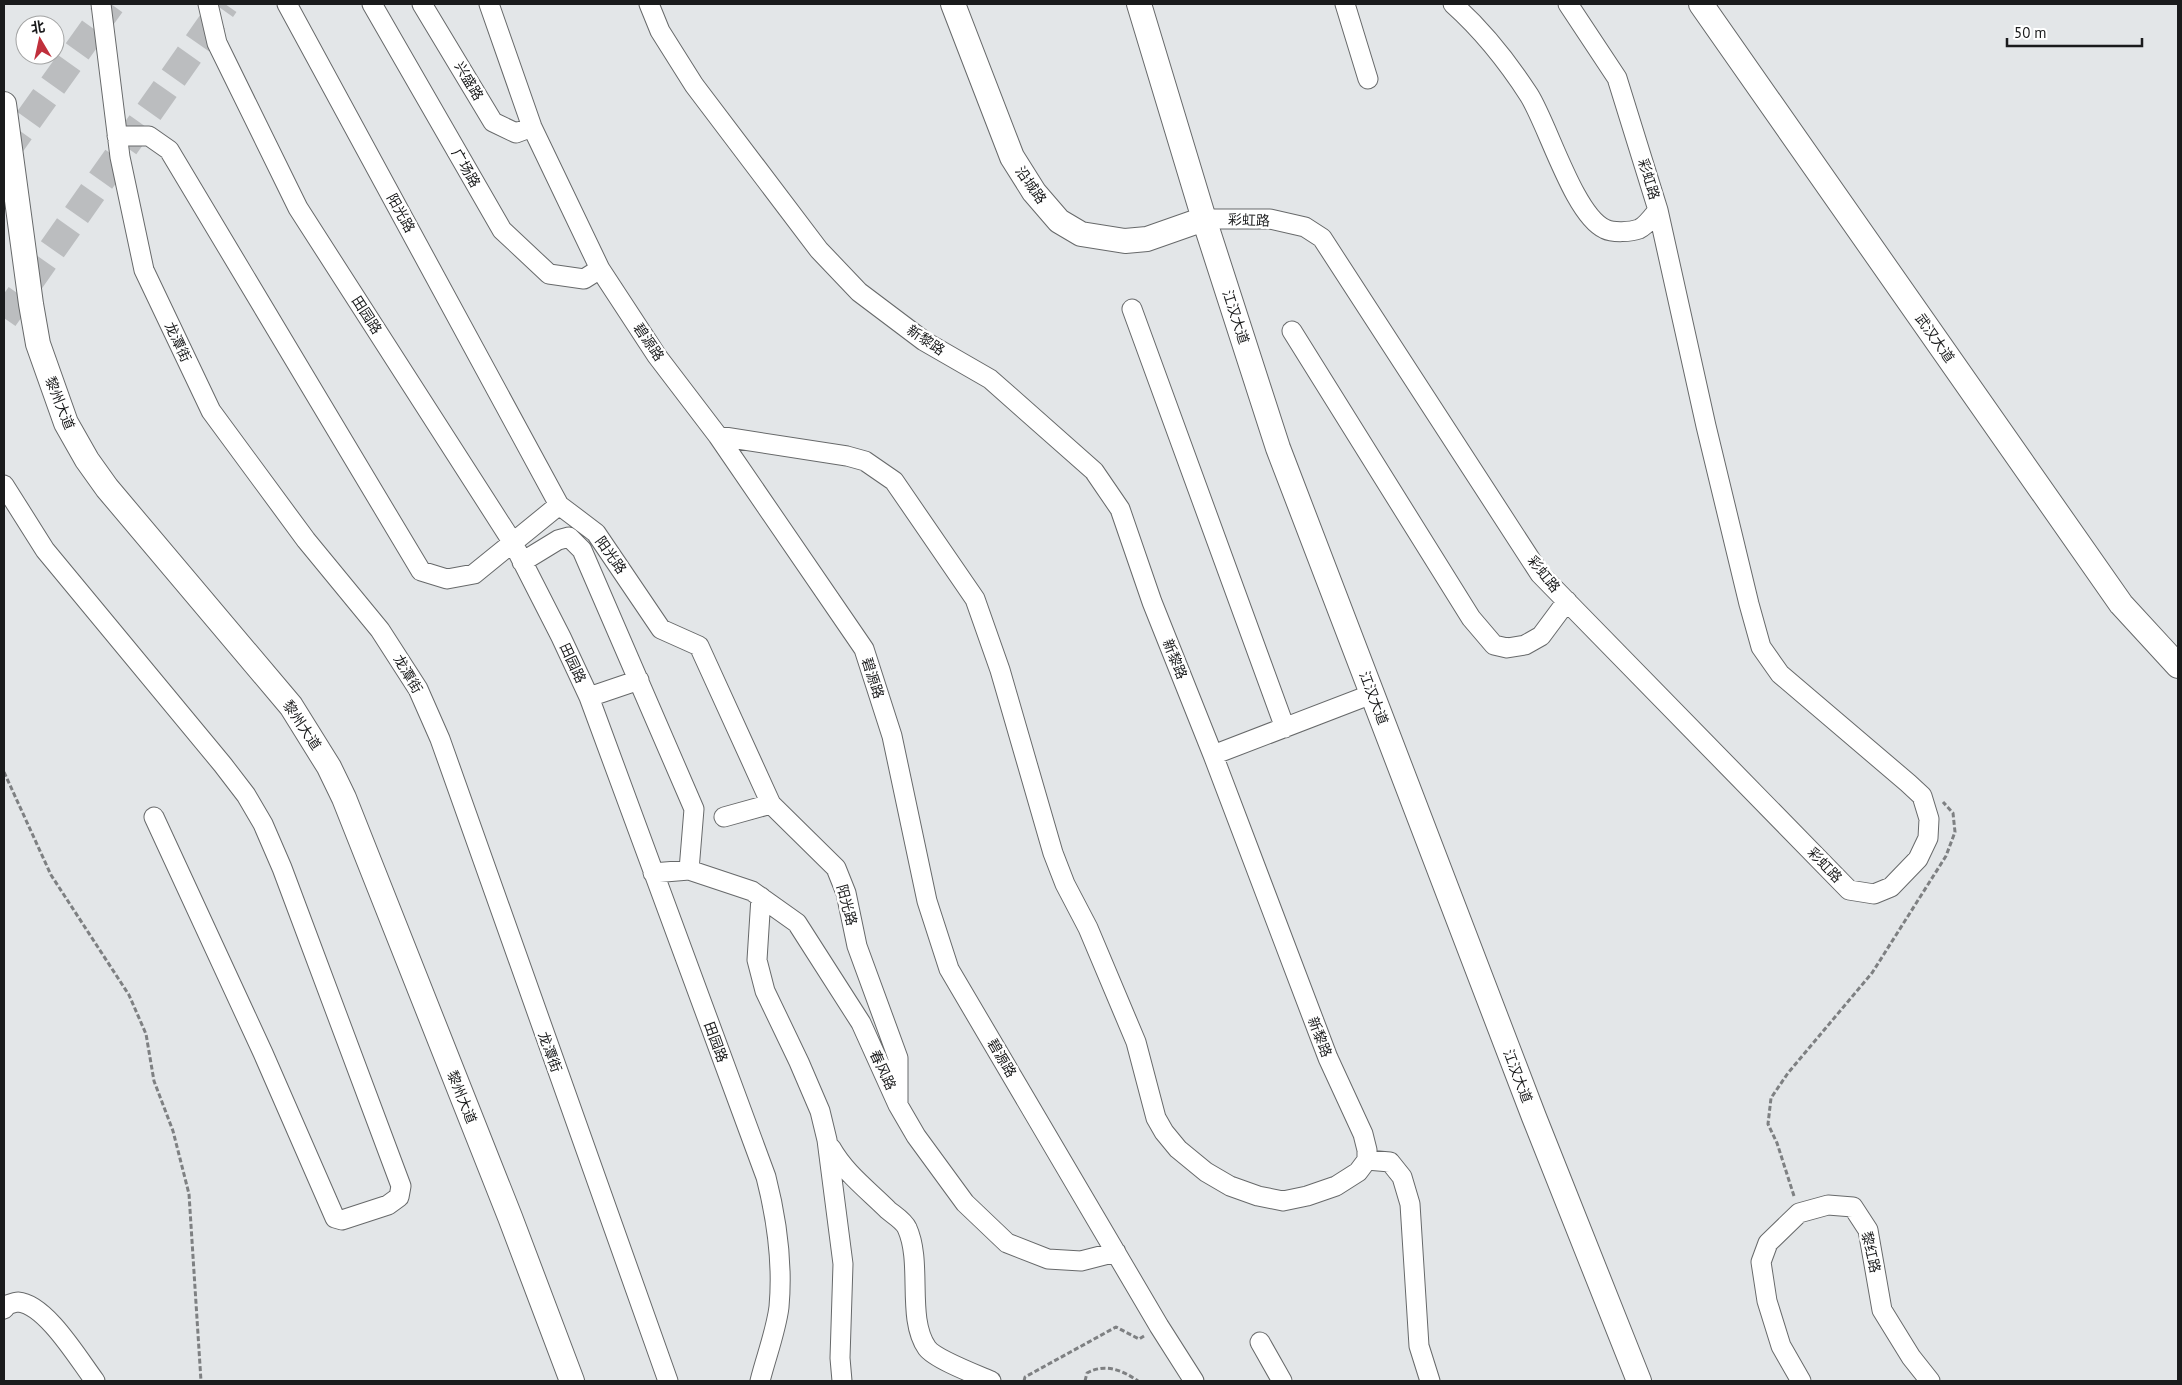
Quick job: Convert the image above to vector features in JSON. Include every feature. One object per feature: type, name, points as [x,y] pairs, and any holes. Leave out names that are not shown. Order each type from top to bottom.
[{"type":"main road","name":"沿城路","points":[[953,4],[1012,157],[1034,192],[1058,221],[1082,234],[1125,241],[1147,239],[1204,219]]},
{"type":"main road","name":"江汉大道","points":[[1139,4],[1204,219],[1278,448],[1534,1117],[1639,1381]]},
{"type":"main road","name":"武汉大道","points":[[1701,4],[2121,604],[2178,666]]},
{"type":"main road","name":"黎州大道","points":[[4,104],[38,344],[66,422],[87,460],[107,488],[291,706],[330,767],[510,1217],[572,1381]]},
{"type":"street","name":"龙潭街","points":[[101,4],[120,158],[144,270],[211,411],[306,540],[380,630],[418,690],[443,748],[668,1381]]},
{"type":"street","name":"田园路","points":[[208,4],[218,43],[298,208],[513,542],[589,697],[766,1178],[775,1215],[779,1249],[779,1308],[760,1381]]},
{"type":"street","name":"阳光路","points":[[287,4],[559,505],[596,533],[661,629],[699,646],[771,804],[836,868],[846,893],[857,946],[898,1058],[898,1105]]},
{"type":"street","name":"广场路","points":[[372,4],[502,230],[549,274],[584,279],[600,270]]},
{"type":"street","name":"兴盛路","points":[[422,4],[493,122],[516,134],[532,127]]},
{"type":"street","name":"碧源路","points":[[489,4],[532,127],[600,270],[658,356],[718,436],[864,648],[892,736],[927,902],[949,969],[1159,1326],[1194,1381]]},
{"type":"street","name":"新黎路","points":[[648,4],[660,31],[694,85],[819,250],[859,292],[924,341],[990,379],[1094,471],[1120,509],[1152,602],[1213,755],[1328,1058],[1363,1134],[1367,1150],[1367,1160]]},
{"type":"street","points":[[1344,4],[1368,79]]},
{"type":"street","points":[[1453,4],[1480,28],[1529,95],[1578,198],[1591,218],[1606,230],[1624,232],[1640,229],[1658,210]]},
{"type":"street","name":"彩虹路","points":[[1204,219],[1270,219],[1305,227],[1322,238],[1540,574],[1849,890],[1874,894],[1891,887],[1918,859],[1928,838],[1929,818],[1922,796],[1780,674],[1761,648],[1706,426],[1658,210],[1618,78],[1568,4]]},
{"type":"street","points":[[117,136],[149,136],[169,150],[421,571],[447,579],[474,574],[559,505]]},
{"type":"street","points":[[1132,309],[1285,728]]},
{"type":"street","points":[[1292,331],[1471,618],[1494,645],[1507,648],[1524,644],[1541,636],[1567,601]]},
{"type":"street","points":[[718,436],[847,456],[865,461],[894,481],[966,584],[982,616],[1053,853],[1065,884],[1088,928],[1136,1042],[1156,1118],[1178,1149],[1206,1172],[1230,1186],[1258,1196],[1283,1201],[1307,1196],[1336,1186],[1358,1172],[1367,1160],[1390,1162],[1402,1177],[1410,1204],[1419,1346],[1430,1381]]},
{"type":"street","points":[[4,485],[45,550],[223,765],[246,795],[263,824],[401,1186],[399,1196],[388,1205],[342,1220],[335,1218],[263,1053],[154,817]]},
{"type":"street","points":[[522,562],[558,540],[569,537],[582,550],[694,809],[689,870]]},
{"type":"street","points":[[589,697],[639,680]]},
{"type":"street","points":[[1213,755],[1372,694]]},
{"type":"street","points":[[724,817],[771,804]]},
{"type":"street","name":"春风路","points":[[653,873],[689,870],[752,891],[797,923],[861,1023],[898,1105],[916,1136],[965,1203],[1007,1243],[1048,1259],[1081,1261],[1116,1252]]},
{"type":"street","points":[[761,897],[757,960],[765,991],[814,1096],[827,1140],[843,1264],[840,1358],[842,1381]]},
{"type":"street","points":[[827,1140],[840,1164],[906,1226],[911,1242],[914,1265],[918,1327],[927,1349],[939,1357],[991,1381]]},
{"type":"street","name":"黎红路","points":[[1801,1381],[1782,1346],[1767,1301],[1761,1262],[1768,1243],[1799,1213],[1828,1205],[1853,1207],[1868,1230],[1882,1310],[1911,1358],[1930,1381]]},
{"type":"street","points":[[4,1309],[7,1304],[18,1302],[32,1307],[47,1318],[95,1381]]},
{"type":"street","points":[[1260,1342],[1282,1381]]},
{"type":"path","points":[[4,772],[51,874],[129,996],[146,1034],[154,1081],[172,1131],[189,1194],[202,1381]]},
{"type":"path","points":[[1799,1213],[1778,1144],[1768,1124],[1771,1098],[1788,1073],[1872,973],[1923,889],[1946,856],[1955,832],[1953,813],[1941,800],[1922,796]]},
{"type":"path","points":[[1024,1381],[1025,1377],[1116,1327],[1139,1339],[1159,1326]]},
{"type":"path","points":[[1084,1381],[1087,1373],[1095,1368],[1110,1368],[1129,1375],[1138,1381]]},
{"type":"tunnel","points":[[4,154],[111,4]]},
{"type":"tunnel","points":[[4,318],[225,4]]}]
